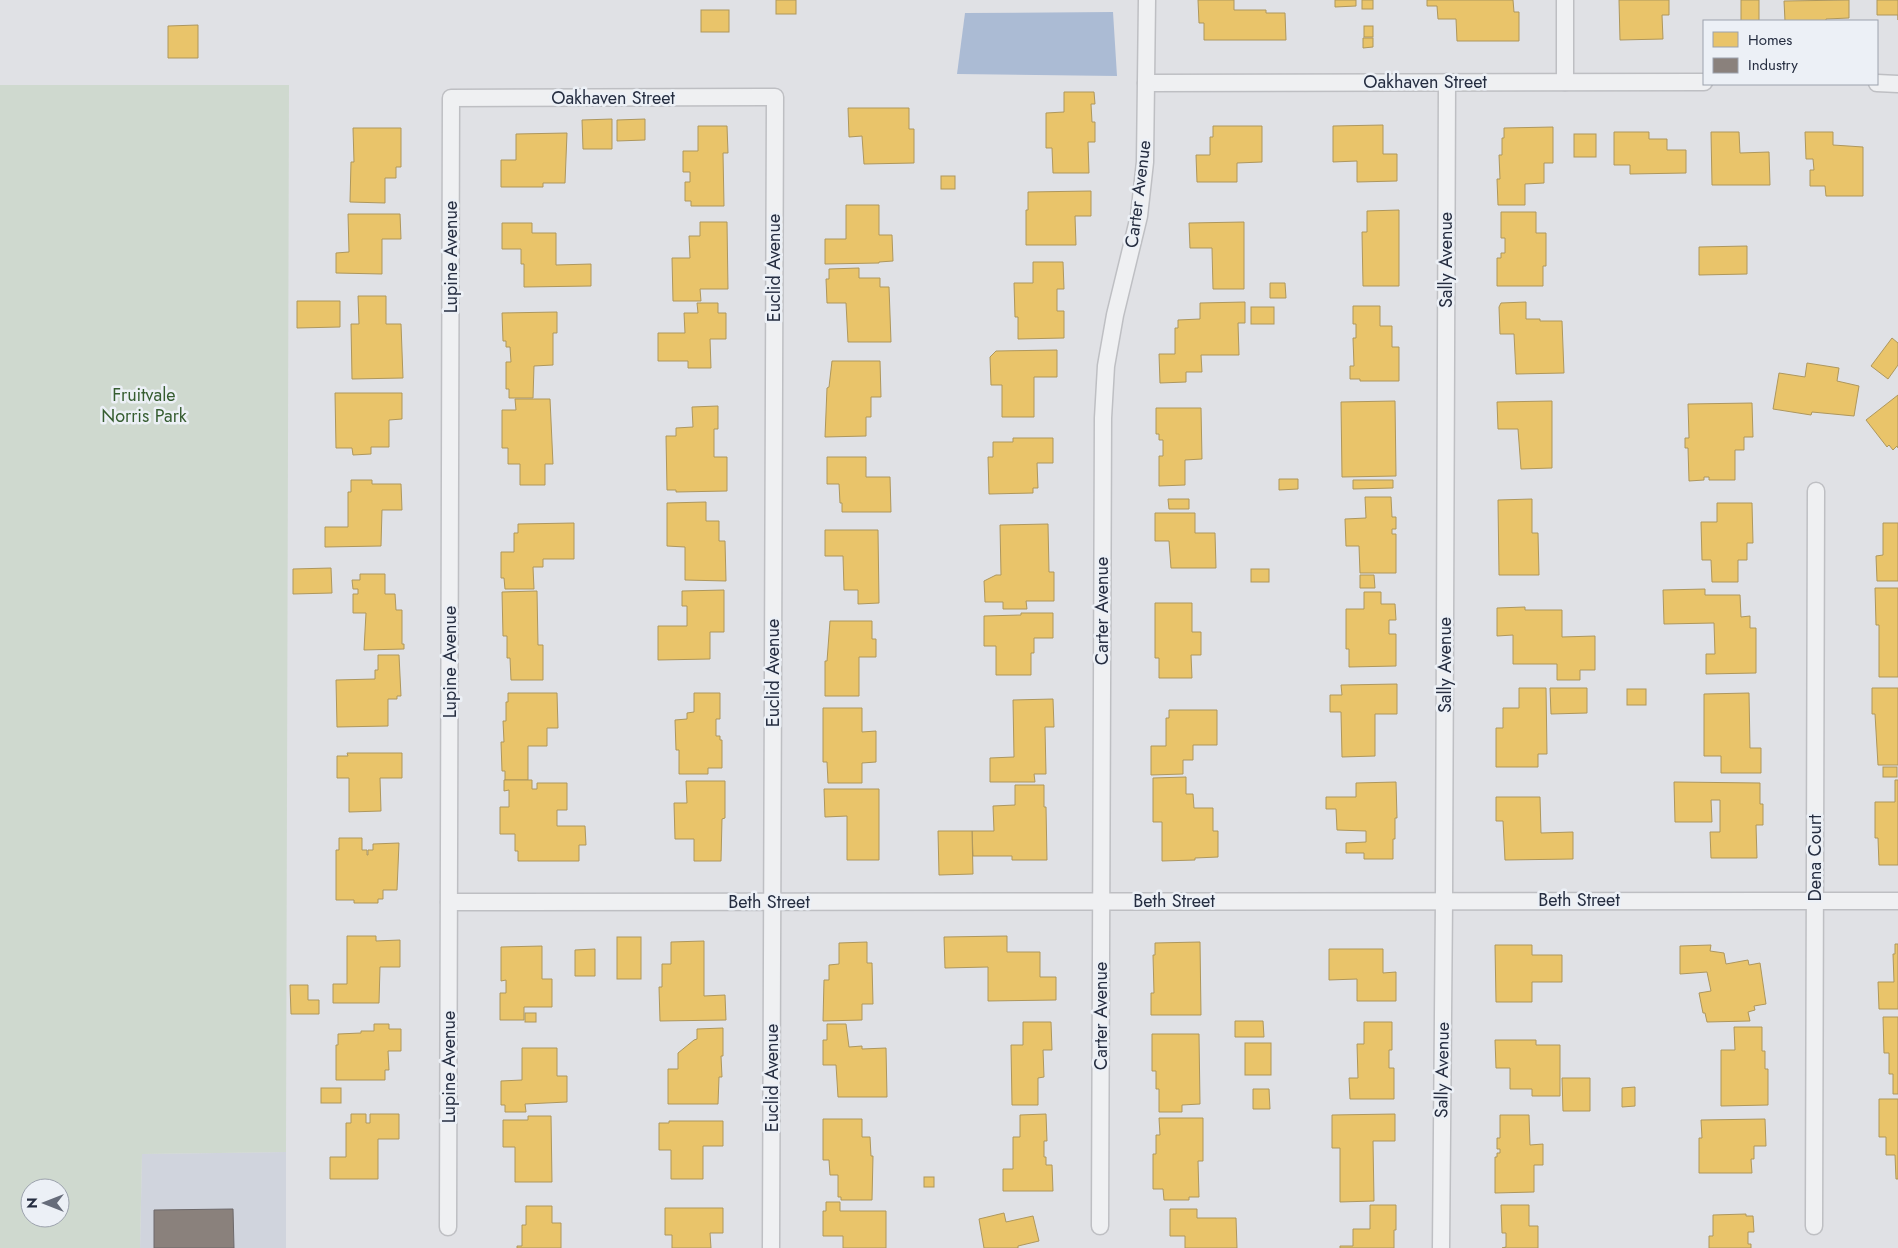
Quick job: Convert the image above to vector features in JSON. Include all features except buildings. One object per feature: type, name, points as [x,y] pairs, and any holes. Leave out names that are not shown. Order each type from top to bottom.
[{"type":"street","name":"Carter Avenue","points":[[1100,1226],[1103,418],[1106,366],[1114,315],[1139,216],[1145,162],[1147,0]]},
{"type":"street","points":[[1565,82],[1566,0]]},
{"type":"street","name":"Sally Avenue","points":[[1441,1248],[1447,82]]},
{"type":"street","name":"Oakhaven Street","points":[[1146,83],[1703,82]]},
{"type":"street","points":[[1878,83],[1898,84]]},
{"type":"street","name":"Oakhaven Street","points":[[451,98],[775,97]]},
{"type":"street","name":"Euclid Avenue","points":[[771,1248],[775,97]]},
{"type":"street","name":"Lupine Avenue","points":[[448,1226],[451,98]]},
{"type":"street","name":"Dena Court","points":[[1814,1226],[1816,491]]},
{"type":"street","name":"Beth Street","points":[[449,902],[1898,901]]},
{"type":"shaded area","points":[[286,1152],[286,1248],[140,1248],[142,1154]]},
{"type":"green space","name":"Fruitvale Norris Park","points":[[0,85],[289,85],[286,1152],[142,1154],[140,1248],[0,1248]]},
{"type":"water","points":[[1113,12],[1117,76],[957,74],[965,13]]}]
